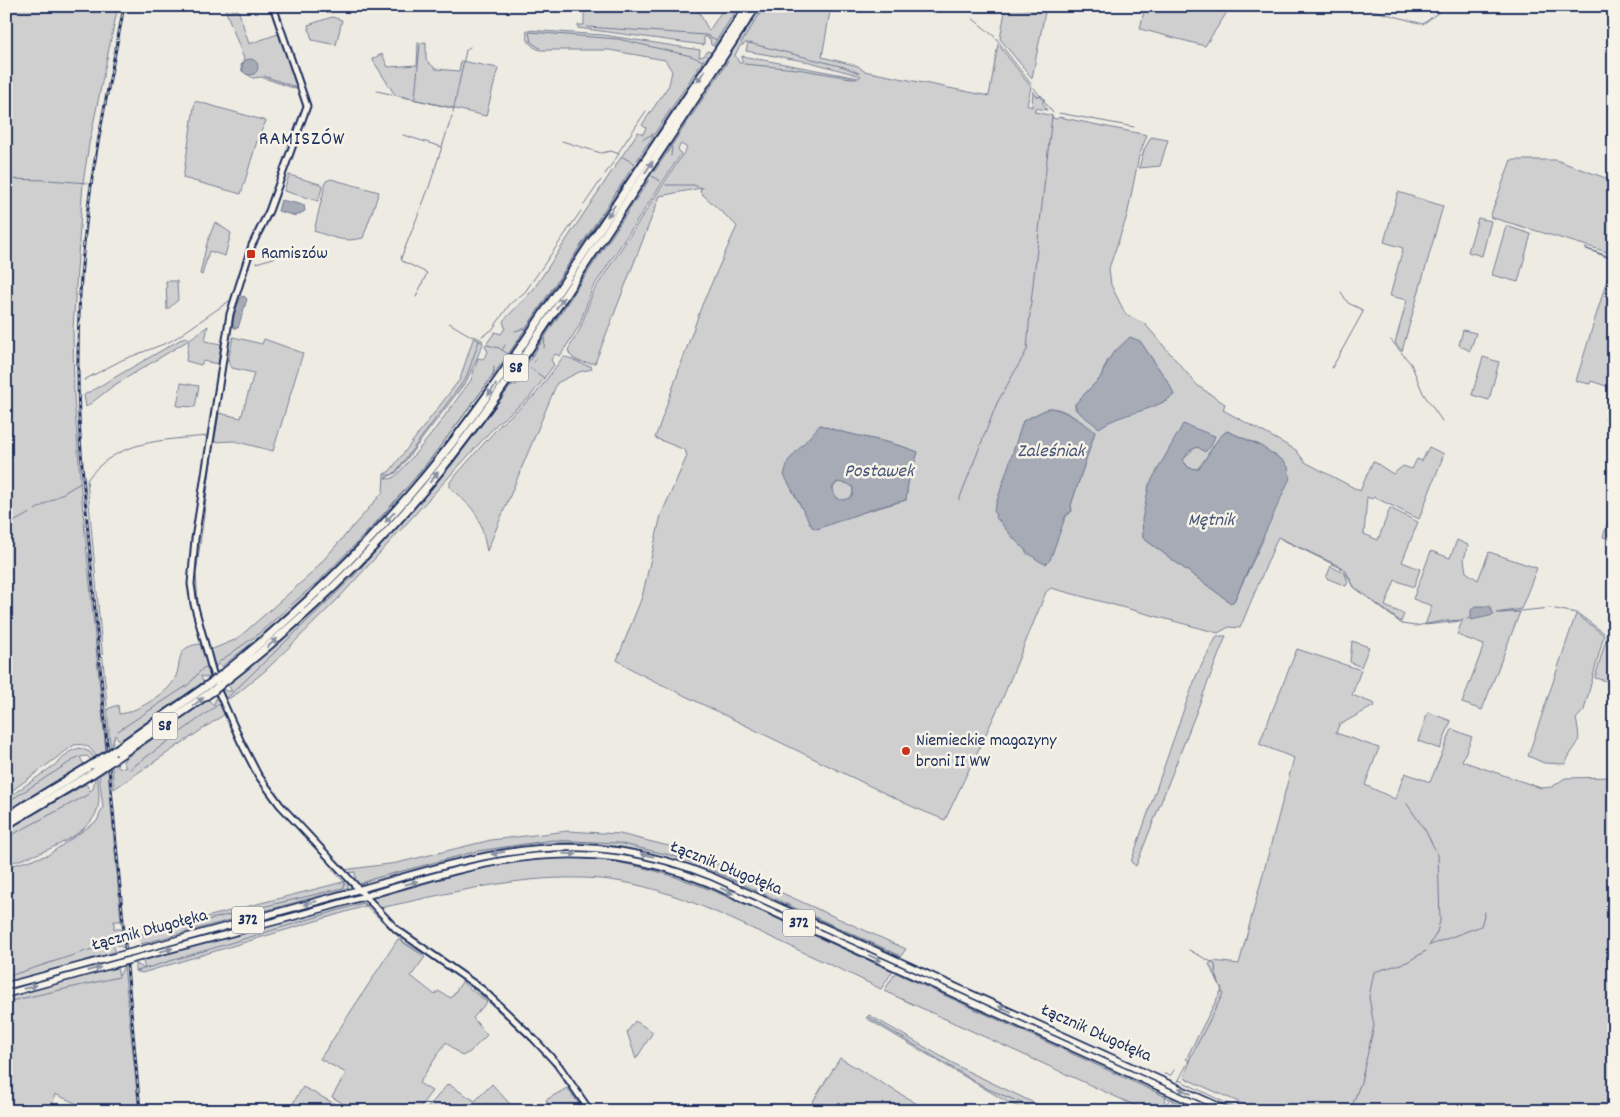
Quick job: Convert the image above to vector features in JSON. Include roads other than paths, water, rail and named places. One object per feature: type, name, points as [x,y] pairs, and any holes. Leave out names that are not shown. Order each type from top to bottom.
[{"type":"highway","name":"S8","points":[[219,681],[335,575],[388,519],[441,457],[502,375],[748,6]]},
{"type":"highway","name":"S8","points":[[6,817],[114,759],[292,626],[335,585],[394,523],[450,458],[518,364],[756,6]]},
{"type":"highway","name":"S8","points":[[6,825],[93,769],[114,751],[212,686]]},
{"type":"main road","name":"Łącznik Długołęka","points":[[6,986],[447,865],[523,849],[594,847],[658,858],[728,883],[1229,1111]]},
{"type":"main road","name":"Łącznik Długołęka","points":[[6,994],[474,866],[531,855],[598,855],[656,865],[722,888],[1212,1111]]},
{"type":"street","points":[[273,6],[307,106],[271,205],[252,245],[230,314],[191,584],[200,627],[219,693],[254,767],[280,805],[357,890],[404,936],[483,990],[559,1066],[590,1111]]},
{"type":"water","points":[[250,59],[258,67],[250,75],[242,67]]},
{"type":"water","points":[[281,200],[304,205],[305,211],[296,216],[278,211]]},
{"type":"water","points":[[244,296],[247,299],[238,328],[234,328],[235,312],[241,297]]},
{"type":"water","points":[[1130,337],[1140,341],[1170,385],[1174,395],[1156,406],[1117,419],[1099,428],[1077,411],[1075,404],[1100,378],[1112,354]]},
{"type":"water","name":"Zaleśniak","points":[[1049,408],[1074,417],[1095,432],[1071,505],[1072,511],[1066,515],[1050,560],[1046,564],[1040,562],[1016,541],[996,516],[994,510],[1023,421]]},
{"type":"water","name":"Mętnik","points":[[1183,424],[1215,436],[1211,446],[1205,452],[1198,447],[1189,451],[1183,461],[1189,468],[1198,469],[1218,439],[1227,431],[1261,446],[1284,461],[1288,467],[1290,478],[1234,601],[1231,603],[1143,538],[1142,520],[1149,485]]},
{"type":"water","name":"Postawek","points":[[820,425],[918,452],[908,483],[906,500],[875,508],[817,529],[812,527],[784,475],[788,461]],"holes":[[[837,482],[853,487],[853,495],[845,500],[836,498],[832,488]]]},
{"type":"water","points":[[1476,606],[1490,606],[1494,615],[1471,620],[1471,610]]},
{"type":"waterway","points":[[714,44],[739,6]]},
{"type":"waterway","points":[[741,43],[765,6]]},
{"type":"waterway","points":[[1357,6],[1423,24],[1447,6]]},
{"type":"waterway","points":[[972,18],[995,37],[1031,84]]},
{"type":"waterway","points":[[587,27],[706,35],[717,40]]},
{"type":"waterway","points":[[540,48],[531,42],[529,32],[618,39],[691,56],[703,61]]},
{"type":"waterway","points":[[749,43],[844,67],[859,73]]},
{"type":"waterway","points":[[415,98],[420,45]]},
{"type":"waterway","points":[[453,112],[466,50],[470,47]]},
{"type":"waterway","points":[[637,160],[704,59]]},
{"type":"waterway","points":[[654,172],[728,61]]},
{"type":"waterway","points":[[744,64],[797,69],[857,79]]},
{"type":"waterway","points":[[264,76],[295,87]]},
{"type":"waterway","points":[[1034,88],[1053,113]]},
{"type":"waterway","points":[[377,91],[453,108]]},
{"type":"waterway","points":[[618,153],[646,111]]},
{"type":"waterway","points":[[1059,113],[1134,127]]},
{"type":"waterway","points":[[416,297],[427,273],[402,261],[401,258],[428,190],[452,116]]},
{"type":"waterway","points":[[1030,311],[1052,116]]},
{"type":"waterway","points":[[643,139],[653,134]]},
{"type":"waterway","points":[[403,135],[442,147]]},
{"type":"waterway","points":[[562,141],[601,153],[611,151],[619,154]]},
{"type":"waterway","points":[[671,156],[672,147]]},
{"type":"waterway","points":[[605,174],[619,154]]},
{"type":"waterway","points":[[623,157],[635,164]]},
{"type":"waterway","points":[[219,662],[257,635],[323,577],[371,528],[425,467],[509,354],[632,168]]},
{"type":"waterway","points":[[652,176],[660,181]]},
{"type":"waterway","points":[[6,179],[46,180]]},
{"type":"waterway","points":[[49,180],[87,183]]},
{"type":"waterway","points":[[584,205],[601,180]]},
{"type":"waterway","points":[[227,698],[352,578],[451,466],[525,367],[649,180]]},
{"type":"waterway","points":[[666,185],[693,185],[703,188]]},
{"type":"waterway","points":[[482,336],[492,330],[510,304],[525,292],[581,211]]},
{"type":"waterway","points":[[1586,249],[1614,259]]},
{"type":"waterway","points":[[256,263],[287,254],[306,257]]},
{"type":"waterway","points":[[84,380],[122,360],[169,342],[179,336],[232,299],[238,278]]},
{"type":"waterway","points":[[1332,368],[1363,312],[1361,309],[1348,303],[1341,292]]},
{"type":"waterway","points":[[217,381],[228,313]]},
{"type":"waterway","points":[[959,500],[997,403],[1027,350],[1030,313]]},
{"type":"waterway","points":[[449,323],[481,342]]},
{"type":"waterway","points":[[515,331],[525,328]]},
{"type":"waterway","points":[[544,348],[545,337]]},
{"type":"waterway","points":[[1391,340],[1411,364],[1423,393],[1442,421]]},
{"type":"waterway","points":[[385,475],[392,475],[397,470],[466,378],[479,341]]},
{"type":"waterway","points":[[487,345],[499,348],[508,354]]},
{"type":"waterway","points":[[503,349],[505,345]]},
{"type":"waterway","points":[[534,362],[537,358]]},
{"type":"waterway","points":[[526,365],[544,378]]},
{"type":"waterway","points":[[493,377],[494,367]]},
{"type":"waterway","points":[[511,387],[519,383]]},
{"type":"waterway","points":[[200,492],[216,389]]},
{"type":"waterway","points":[[107,706],[87,480],[98,467],[112,457],[142,444],[208,436]]},
{"type":"waterway","points":[[209,650],[198,604],[196,574],[213,447]]},
{"type":"waterway","points":[[35,510],[82,482]]},
{"type":"waterway","points":[[6,526],[30,513]]},
{"type":"waterway","points":[[1281,539],[1343,569],[1354,587],[1402,624],[1415,626],[1444,621]]},
{"type":"waterway","points":[[192,545],[189,595],[200,637]]},
{"type":"waterway","points":[[1500,613],[1551,608]]},
{"type":"waterway","points":[[1555,609],[1577,613],[1604,633]]},
{"type":"waterway","points":[[1446,621],[1463,620]]},
{"type":"waterway","points":[[1606,635],[1614,641]]},
{"type":"waterway","points":[[118,731],[188,685],[203,668],[207,667]]},
{"type":"waterway","points":[[130,769],[219,704]]},
{"type":"waterway","points":[[6,803],[78,757]]},
{"type":"waterway","points":[[6,838],[89,794]]},
{"type":"waterway","points":[[1407,804],[1425,830],[1438,855],[1440,921],[1437,932],[1429,946]]},
{"type":"waterway","points":[[360,884],[372,879],[478,851],[552,840],[618,843],[670,855],[698,864],[899,955]]},
{"type":"waterway","points":[[377,897],[468,872],[524,861],[558,858],[590,859],[621,863],[680,878],[709,889],[890,970]]},
{"type":"waterway","points":[[143,935],[343,888],[345,883],[332,869]]},
{"type":"waterway","points":[[137,971],[363,903],[405,943],[425,955]]},
{"type":"waterway","points":[[1430,945],[1481,926],[1485,912]]},
{"type":"waterway","points":[[6,977],[114,942]]},
{"type":"waterway","points":[[1178,1082],[1223,994],[1216,974],[1215,964],[1189,950]]},
{"type":"waterway","points":[[1350,1111],[1361,1082],[1374,1026],[1369,997],[1374,972],[1407,962],[1426,951]]},
{"type":"waterway","points":[[429,957],[442,966]]},
{"type":"waterway","points":[[447,969],[455,975]]},
{"type":"waterway","points":[[898,974],[1197,1111]]},
{"type":"waterway","points":[[6,1002],[119,977]]},
{"type":"waterway","points":[[460,978],[467,983]]},
{"type":"waterway","points":[[472,987],[506,1018]]},
{"type":"waterway","points":[[868,1017],[988,1089],[1041,1111]]},
{"type":"waterway","points":[[508,1020],[547,1057]]},
{"type":"waterway","points":[[549,1060],[585,1111]]},
{"type":"waterway","points":[[1164,1074],[1171,1075],[1174,1070]]},
{"type":"waterway","points":[[1179,1080],[1242,1111]]},
{"type":"waterway","points":[[1163,1111],[1170,1098]]},
{"type":"railway","points":[[124,6],[91,183],[84,240],[79,304],[78,401],[82,465],[140,1111]]},
{"type":"place","name":"Ramiszów","points":[[251,254]]},
{"type":"place","name":"Niemieckie magazyny broni II WW","points":[[906,751]]},
{"type":"district","name":"RAMISZÓW","points":[[302,140]]}]
